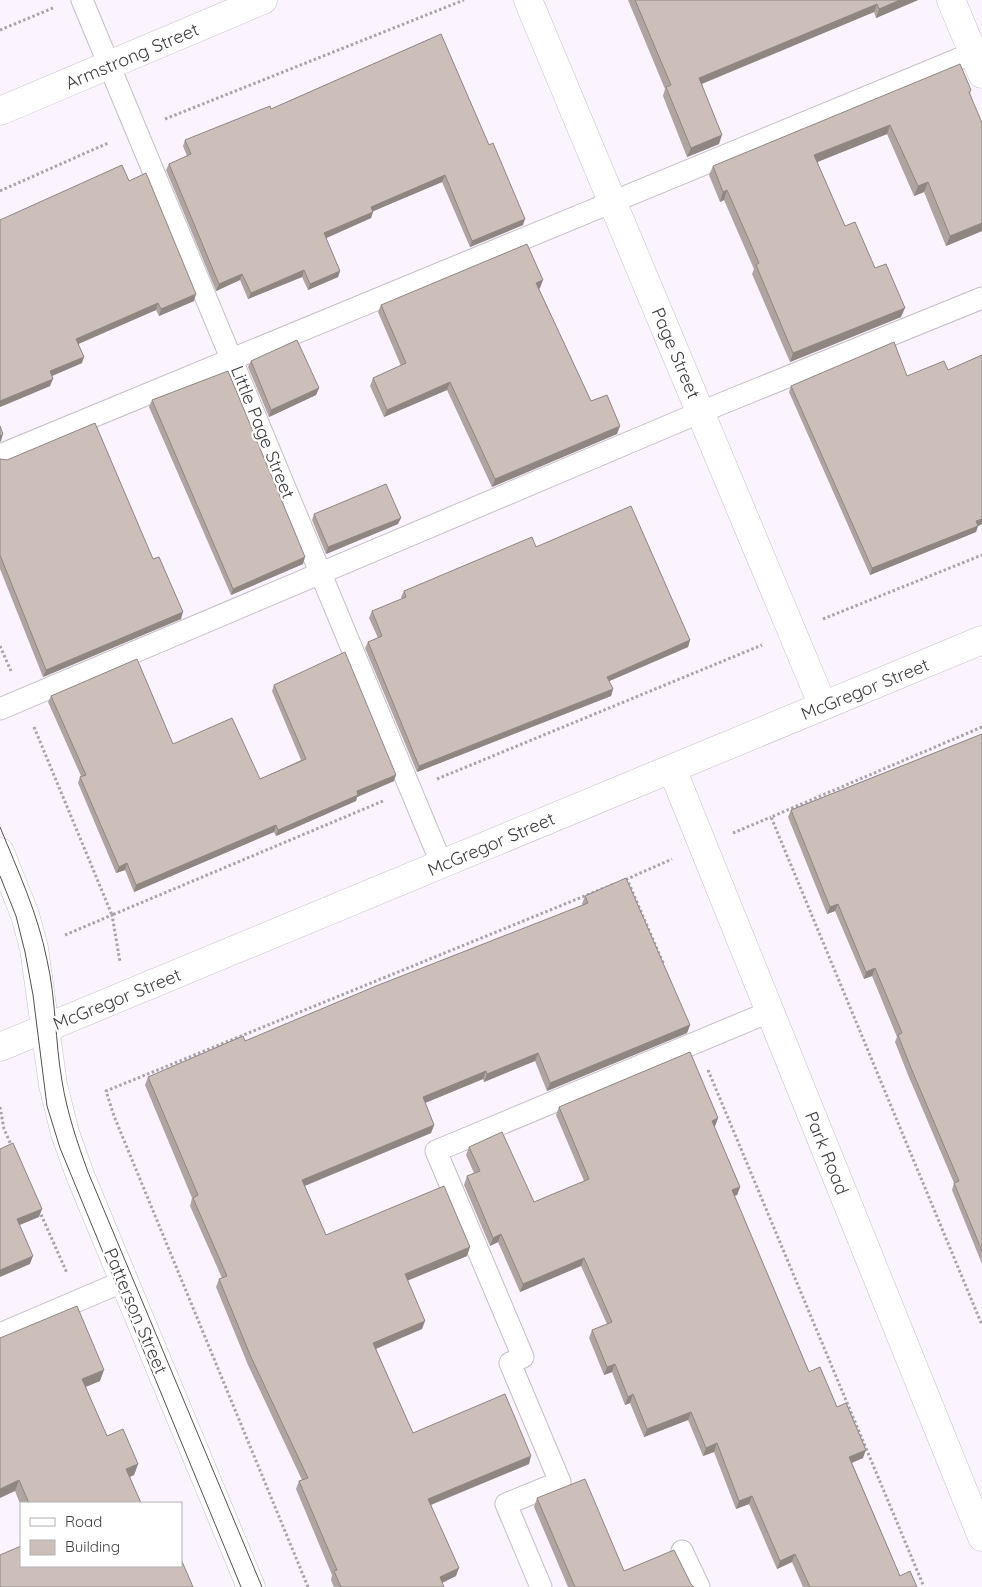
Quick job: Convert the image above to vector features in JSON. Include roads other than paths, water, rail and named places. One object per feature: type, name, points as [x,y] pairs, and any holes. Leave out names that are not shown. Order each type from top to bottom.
[{"type":"street","name":"Armstrong Street","points":[[0,111],[263,0]]},
{"type":"street","name":"Page Street","points":[[528,0],[823,706]]},
{"type":"street","points":[[951,0],[978,63]]},
{"type":"street","name":"McGregor Street","points":[[0,1047],[982,640]]},
{"type":"street","name":"Park Road","points":[[672,769],[982,1537]]},
{"type":"street","name":"Patterson Street","points":[[0,852],[25,915],[34,948],[53,1085],[65,1133],[124,1281],[251,1587]]},
{"type":"lane","name":"Little Page Street","points":[[82,0],[442,864]]},
{"type":"lane","points":[[0,455],[613,203],[978,63]]},
{"type":"lane","points":[[0,709],[701,412],[982,298]]},
{"type":"lane","points":[[542,1587],[506,1504],[560,1482],[510,1363],[523,1357],[436,1151],[769,1012]]},
{"type":"lane","points":[[0,1334],[124,1281]]},
{"type":"lane","points":[[682,1551],[700,1587]]},
{"type":"tram line","points":[[0,827],[27,893],[43,943],[50,975],[64,1093],[80,1149],[262,1587]]},
{"type":"tram line","points":[[0,876],[16,916],[25,952],[33,995],[47,1106],[60,1148],[241,1587]]}]
